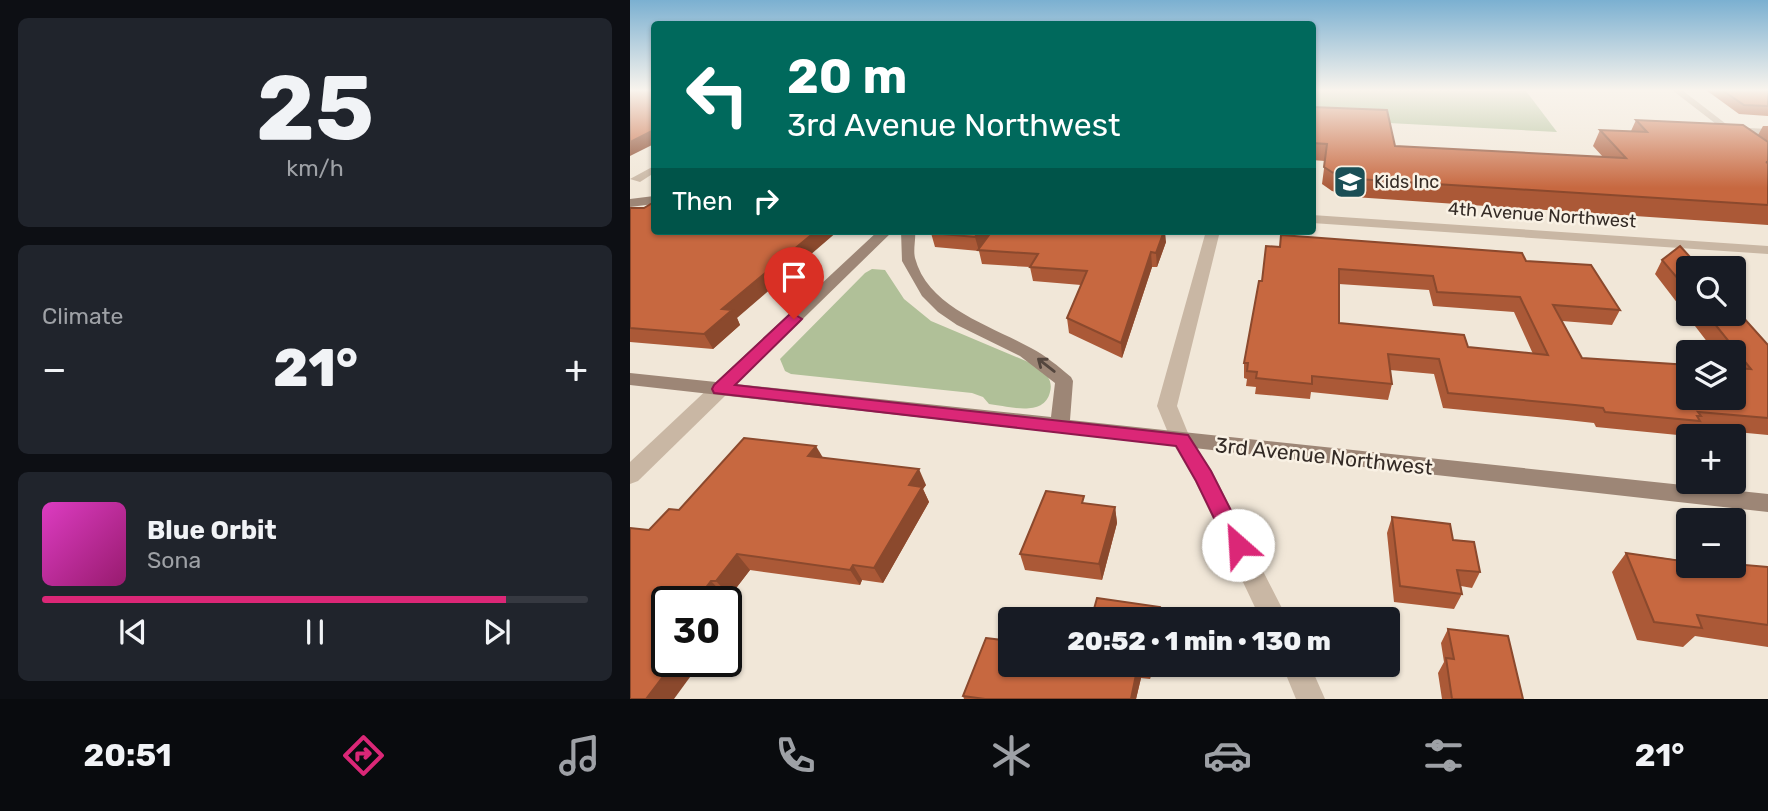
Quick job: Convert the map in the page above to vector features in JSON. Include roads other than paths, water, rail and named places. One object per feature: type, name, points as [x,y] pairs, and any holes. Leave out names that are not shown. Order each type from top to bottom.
[{"type":"street","points":[[1718,123],[1768,160]]},
{"type":"street","points":[[1728,130],[1768,132]]},
{"type":"street","points":[[636,179],[651,171]]},
{"type":"street","points":[[630,203],[651,200]]},
{"type":"street","name":"4th Avenue Northwest","points":[[1316,219],[1768,250]]},
{"type":"street","points":[[630,475],[882,235]]},
{"type":"street","points":[[908,235],[908,258],[923,289],[940,309],[1034,356],[1050,366],[1064,381],[1060,425]]},
{"type":"street","points":[[1212,235],[1167,406],[1181,440],[1204,477],[1269,607]]},
{"type":"street","name":"3rd Avenue Northwest","points":[[630,379],[1768,503]]},
{"type":"street","points":[[1301,677],[1311,699]]},
{"type":"place","name":"Kids Inc","points":[[1350,182]]}]
